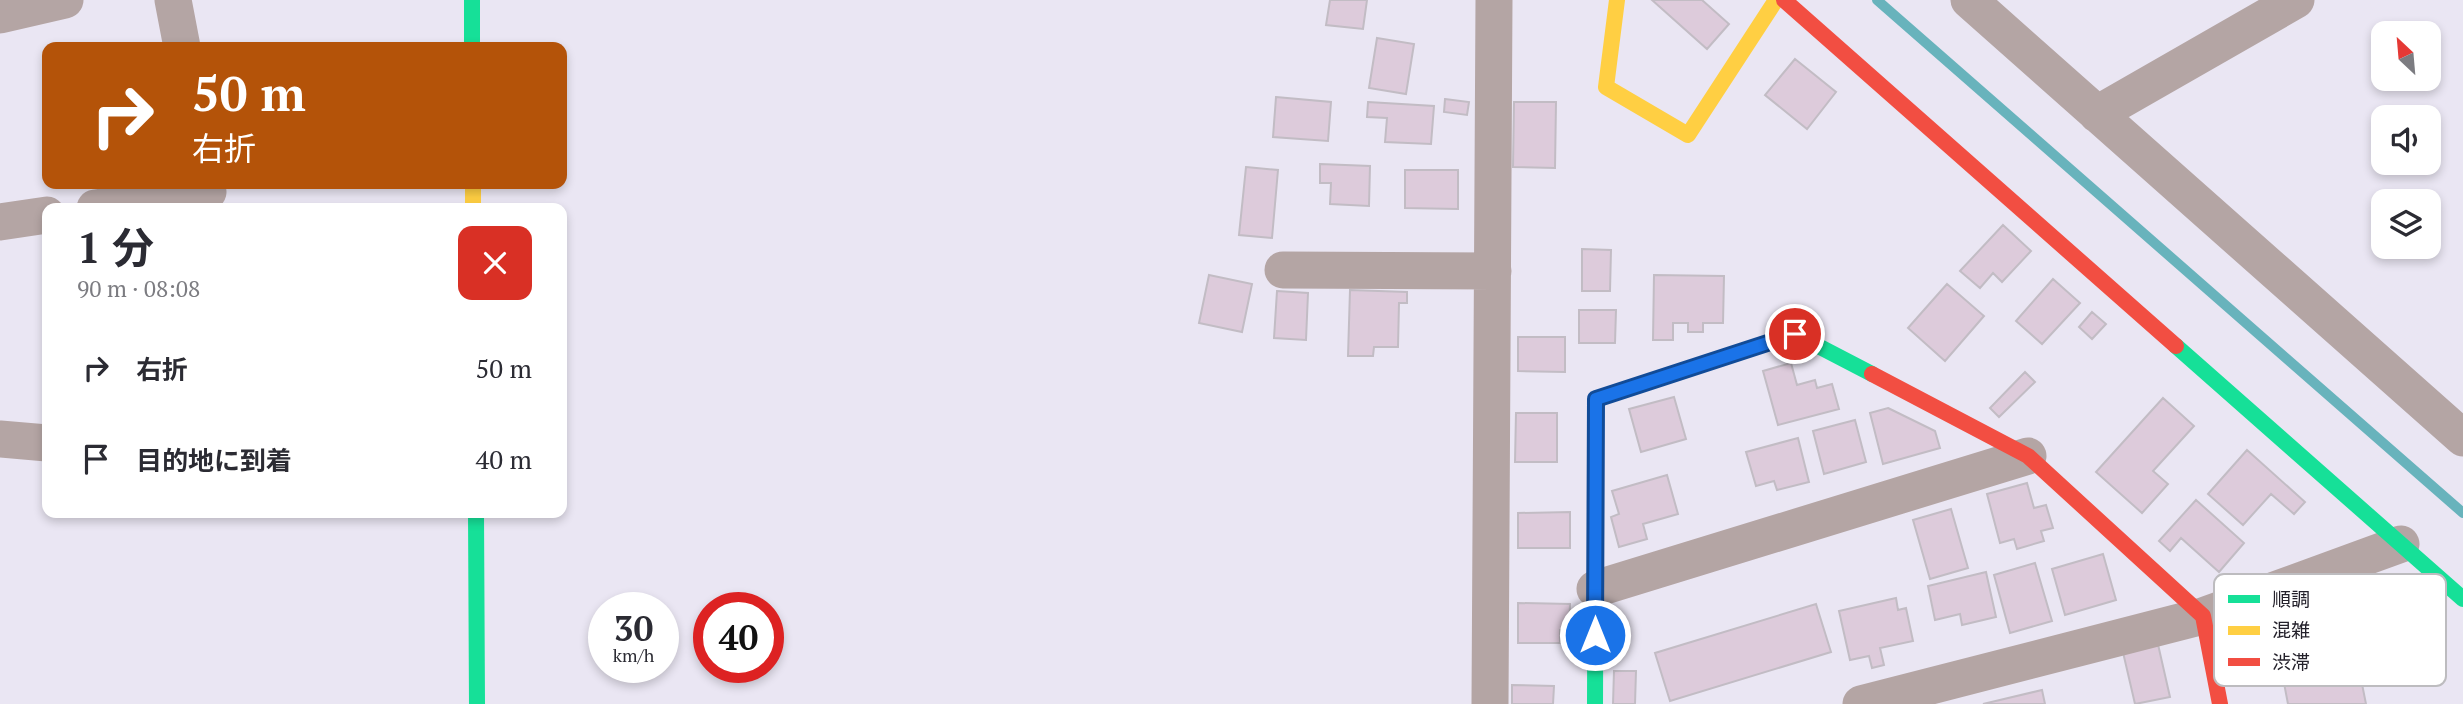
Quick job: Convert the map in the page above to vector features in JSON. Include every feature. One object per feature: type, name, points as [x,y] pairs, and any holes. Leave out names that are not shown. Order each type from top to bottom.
[{"type":"street","points":[[0,15],[65,0]]},
{"type":"street","points":[[173,0],[181,42]]},
{"type":"street","points":[[471,0],[472,42]]},
{"type":"street","points":[[1490,704],[1494,0]]},
{"type":"street","points":[[1617,0],[1606,87],[1688,135],[1776,0]]},
{"type":"street","points":[[1784,0],[2435,574]]},
{"type":"street","points":[[1969,0],[2463,438]]},
{"type":"street","points":[[2097,114],[2296,0]]},
{"type":"street","points":[[138,203],[208,195]]},
{"type":"street","points":[[0,222],[42,216]]},
{"type":"street","points":[[1283,270],[1493,271]]},
{"type":"street","points":[[1595,704],[1596,399],[1795,334],[2028,456],[2203,616],[2214,673]]},
{"type":"street","points":[[0,439],[42,443]]},
{"type":"street","points":[[1595,589],[2028,456]]},
{"type":"street","points":[[476,518],[477,704]]},
{"type":"street","points":[[2318,574],[2401,544]]},
{"type":"street","points":[[2446,584],[2463,599]]},
{"type":"street","points":[[1861,704],[2214,612]]},
{"type":"street","points":[[2217,686],[2220,704]]},
{"type":"building","points":[[1330,0],[1367,0],[1363,29],[1326,25]]},
{"type":"building","points":[[1652,0],[1702,0],[1729,24],[1707,49]]},
{"type":"building","points":[[1377,38],[1414,44],[1406,94],[1369,88]]},
{"type":"building","points":[[1795,59],[1836,92],[1807,129],[1765,95]]},
{"type":"building","points":[[1276,97],[1331,102],[1328,141],[1273,137]]},
{"type":"building","points":[[1445,99],[1469,102],[1467,115],[1444,112]]},
{"type":"building","points":[[1368,102],[1434,106],[1431,144],[1385,142],[1387,118],[1367,117]]},
{"type":"building","points":[[1514,102],[1556,102],[1555,168],[1513,167]]},
{"type":"building","points":[[1320,164],[1370,166],[1369,206],[1330,204],[1331,183],[1320,183]]},
{"type":"building","points":[[1246,167],[1278,170],[1272,238],[1239,235]]},
{"type":"building","points":[[1405,170],[1458,170],[1458,209],[1405,208]]},
{"type":"building","points":[[2003,225],[2031,251],[2002,282],[1993,273],[1980,288],[1960,271]]},
{"type":"building","points":[[1582,249],[1611,250],[1610,291],[1582,291]]},
{"type":"building","points":[[1209,275],[1252,284],[1242,332],[1199,323]]},
{"type":"building","points":[[1654,275],[1724,276],[1723,323],[1703,323],[1703,332],[1688,332],[1688,323],[1673,323],[1673,340],[1653,340]]},
{"type":"building","points":[[2053,279],[2080,303],[2042,344],[2016,321]]},
{"type":"building","points":[[1947,284],[1984,316],[1945,361],[1908,328]]},
{"type":"building","points":[[1350,290],[1407,292],[1407,303],[1399,303],[1398,347],[1374,347],[1373,356],[1348,356]]},
{"type":"building","points":[[1277,291],[1308,293],[1306,340],[1274,338]]},
{"type":"building","points":[[1579,310],[1616,310],[1615,343],[1579,343]]},
{"type":"building","points":[[2092,312],[2106,324],[2092,339],[2079,327]]},
{"type":"building","points":[[1518,337],[1565,337],[1565,372],[1518,371]]},
{"type":"building","points":[[1791,363],[1797,385],[1815,380],[1817,388],[1832,384],[1839,409],[1778,425],[1763,371]]},
{"type":"building","points":[[2025,372],[2035,382],[1999,417],[1990,408]]},
{"type":"building","points":[[1674,397],[1686,439],[1641,452],[1629,409]]},
{"type":"building","points":[[2163,398],[2194,426],[2153,471],[2168,484],[2142,513],[2096,472]]},
{"type":"building","points":[[1888,408],[1935,431],[1940,448],[1883,464],[1870,413]]},
{"type":"building","points":[[1516,413],[1557,413],[1557,462],[1515,462]]},
{"type":"building","points":[[1855,420],[1866,462],[1824,474],[1813,431]]},
{"type":"building","points":[[1798,438],[1809,482],[1777,490],[1774,481],[1756,486],[1746,452]]},
{"type":"building","points":[[2247,450],[2305,502],[2294,514],[2271,494],[2243,525],[2208,494]]},
{"type":"building","points":[[1667,475],[1678,514],[1643,524],[1647,539],[1619,547],[1611,517],[1619,514],[1612,491]]},
{"type":"building","points":[[2027,483],[2034,508],[2046,505],[2053,528],[2041,531],[2044,541],[2017,549],[2014,539],[2000,543],[1987,494]]},
{"type":"building","points":[[2196,500],[2244,543],[2219,572],[2181,538],[2170,551],[2159,541]]},
{"type":"building","points":[[1951,509],[1968,568],[1930,579],[1913,520]]},
{"type":"building","points":[[1570,512],[1570,548],[1518,548],[1518,513]]},
{"type":"building","points":[[2103,554],[2116,600],[2065,615],[2052,569]]},
{"type":"building","points":[[2035,563],[2052,621],[2010,633],[1994,575]]},
{"type":"building","points":[[1986,572],[1996,617],[1962,625],[1960,614],[1935,620],[1928,586]]},
{"type":"building","points":[[1896,598],[1898,610],[1906,608],[1913,641],[1880,648],[1884,665],[1872,668],[1869,656],[1850,660],[1839,611]]},
{"type":"building","points":[[1518,603],[1570,604],[1569,631],[1560,630],[1560,643],[1518,643]]},
{"type":"building","points":[[1816,604],[1831,652],[1670,701],[1655,653]]},
{"type":"building","points":[[2157,640],[2170,697],[2135,704],[2122,648]]},
{"type":"building","points":[[1614,671],[1636,671],[1635,704],[1613,704]]},
{"type":"building","points":[[1512,685],[1554,686],[1553,704],[1512,704]]},
{"type":"building","points":[[2285,686],[2362,686],[2366,704],[2288,704]]},
{"type":"building","points":[[2042,690],[2045,704],[1983,704]]},
{"type":"waterway","points":[[1877,0],[2463,513]]},
{"type":"traffic: fast","points":[[472,0],[472,42]]},
{"type":"traffic: fast","points":[[1595,704],[1596,399],[1795,334],[1872,374]]},
{"type":"traffic: fast","points":[[2176,346],[2435,574]]},
{"type":"traffic: fast","points":[[476,518],[477,704]]},
{"type":"traffic: fast","points":[[2446,584],[2463,599]]},
{"type":"traffic: slow","points":[[1617,0],[1606,87],[1688,135],[1776,0]]},
{"type":"traffic: slow","points":[[473,189],[473,203]]},
{"type":"traffic: jam","points":[[1784,0],[2176,346]]},
{"type":"traffic: jam","points":[[1872,374],[2028,456],[2203,616],[2214,673]]},
{"type":"traffic: jam","points":[[2217,686],[2220,704]]},
{"type":"route","points":[[1595,635],[1596,399],[1795,334]]}]
